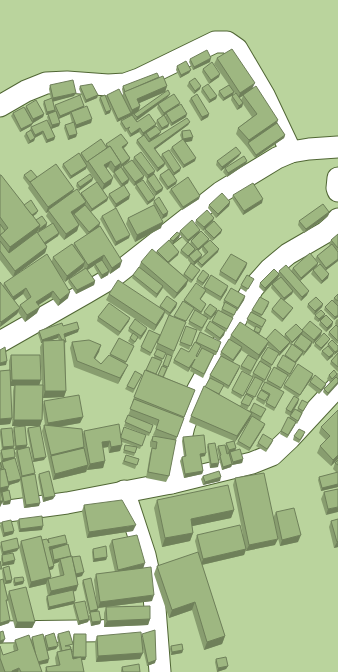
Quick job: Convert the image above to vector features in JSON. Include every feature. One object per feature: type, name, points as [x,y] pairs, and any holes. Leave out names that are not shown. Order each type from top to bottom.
[{"type":"street","points":[[0,106],[26,91],[46,83],[67,82],[108,85],[125,84],[139,79],[215,42],[227,42],[237,49],[264,95],[291,152]]},
{"type":"street","points":[[0,342],[113,276],[221,192],[277,158],[291,152],[338,147]]},
{"type":"street","points":[[338,178],[338,191]]},
{"type":"street","points":[[171,483],[184,426],[197,391],[253,288],[270,269],[288,254],[326,232],[334,226],[338,219]]},
{"type":"street","points":[[0,512],[67,502],[171,483],[252,464],[272,455],[290,438],[338,386]]},
{"type":"street","points":[[124,491],[146,562],[154,596],[160,672]]},
{"type":"street","points":[[0,632],[156,630]]},
{"type":"building","points":[[232,49],[255,83],[240,93],[217,58]]},
{"type":"building","points":[[207,50],[211,58],[194,67],[190,59]]},
{"type":"building","points":[[186,61],[191,70],[181,75],[177,66]]},
{"type":"building","points":[[212,62],[220,74],[211,80],[203,69]]},
{"type":"building","points":[[157,73],[159,77],[125,92],[123,86]]},
{"type":"building","points":[[163,76],[167,86],[137,99],[140,106],[132,110],[124,92]]},
{"type":"building","points":[[195,78],[201,86],[195,91],[189,82]]},
{"type":"building","points":[[73,80],[76,93],[53,98],[50,85]]},
{"type":"building","points":[[92,84],[98,95],[86,100],[80,86]]},
{"type":"building","points":[[208,84],[217,96],[210,100],[202,88]]},
{"type":"building","points":[[229,85],[234,92],[224,98],[219,91]]},
{"type":"building","points":[[256,86],[278,120],[249,140],[238,128],[257,114],[243,95]]},
{"type":"building","points":[[119,89],[131,113],[118,119],[107,95]]},
{"type":"building","points":[[168,90],[170,94],[137,117],[134,114]]},
{"type":"building","points":[[236,93],[243,103],[239,106],[232,96]]},
{"type":"building","points":[[174,94],[180,103],[164,113],[158,104]]},
{"type":"building","points":[[197,94],[209,114],[202,117],[191,98]]},
{"type":"building","points":[[80,95],[84,106],[60,116],[55,105]]},
{"type":"building","points":[[105,95],[111,110],[106,112],[100,97]]},
{"type":"building","points":[[52,98],[55,110],[47,112],[44,101]]},
{"type":"building","points":[[36,100],[44,114],[33,119],[26,106]]},
{"type":"building","points":[[181,104],[187,114],[172,123],[166,113]]},
{"type":"building","points":[[87,106],[92,119],[76,125],[71,112]]},
{"type":"building","points":[[24,107],[33,123],[21,129],[13,113]]},
{"type":"building","points":[[56,111],[60,123],[52,125],[48,114]]},
{"type":"building","points":[[149,114],[156,124],[143,133],[140,128],[131,134],[128,129],[130,127],[126,129],[121,121],[132,115],[137,122]]},
{"type":"building","points":[[164,115],[169,124],[162,128],[157,120]]},
{"type":"building","points":[[187,118],[190,122],[154,148],[165,163],[158,168],[137,140],[144,135],[149,142]]},
{"type":"building","points":[[47,120],[55,137],[47,140],[43,131],[35,135],[31,127]]},
{"type":"building","points":[[74,122],[77,134],[69,136],[65,125]]},
{"type":"building","points":[[277,123],[285,135],[256,155],[248,143]]},
{"type":"building","points":[[156,126],[161,132],[150,139],[146,133]]},
{"type":"building","points":[[31,130],[35,138],[30,141],[26,133]]},
{"type":"building","points":[[190,130],[193,137],[183,139],[182,131]]},
{"type":"building","points":[[121,134],[128,143],[122,147],[130,158],[121,165],[110,146],[108,147],[106,144]]},
{"type":"building","points":[[101,139],[107,148],[87,162],[81,153]]},
{"type":"building","points":[[183,139],[196,158],[184,165],[172,147]]},
{"type":"building","points":[[110,146],[121,163],[115,167],[111,161],[104,165],[113,178],[104,184],[88,161]]},
{"type":"building","points":[[236,147],[241,153],[222,167],[217,161]]},
{"type":"building","points":[[169,150],[181,168],[174,173],[162,154]]},
{"type":"building","points":[[141,152],[155,171],[148,175],[134,157]]},
{"type":"building","points":[[79,153],[87,166],[71,176],[63,164]]},
{"type":"building","points":[[244,156],[247,161],[228,173],[225,168]]},
{"type":"building","points":[[132,160],[144,176],[135,182],[123,166]]},
{"type":"building","points":[[56,164],[74,189],[48,207],[30,182]]},
{"type":"building","points":[[121,167],[129,179],[122,184],[114,172]]},
{"type":"building","points":[[169,169],[177,181],[168,187],[160,175]]},
{"type":"building","points":[[31,170],[37,177],[30,182],[24,175]]},
{"type":"building","points":[[90,174],[93,178],[80,187],[77,183]]},
{"type":"building","points":[[154,174],[163,188],[156,192],[147,179]]},
{"type":"building","points":[[0,175],[40,225],[10,247],[0,235],[8,228],[0,217]]},
{"type":"building","points":[[188,177],[200,196],[183,207],[171,189]]},
{"type":"building","points":[[143,180],[155,197],[148,202],[136,184]]},
{"type":"building","points":[[97,182],[108,198],[92,209],[81,193]]},
{"type":"building","points":[[253,183],[263,199],[244,211],[233,195]]},
{"type":"building","points":[[124,185],[130,195],[116,204],[109,194]]},
{"type":"building","points":[[77,189],[86,202],[71,212],[79,225],[66,234],[48,210]]},
{"type":"building","points":[[222,193],[230,202],[218,214],[209,205]]},
{"type":"building","points":[[159,197],[168,212],[163,215],[154,201]]},
{"type":"building","points":[[31,200],[38,211],[32,215],[24,205]]},
{"type":"building","points":[[323,204],[329,212],[306,229],[299,221]]},
{"type":"building","points":[[85,205],[100,223],[89,232],[74,214]]},
{"type":"building","points":[[154,205],[163,222],[137,235],[128,218]]},
{"type":"building","points":[[116,208],[130,235],[116,242],[102,216]]},
{"type":"building","points":[[207,210],[214,218],[204,227],[196,220]]},
{"type":"building","points":[[42,216],[47,223],[39,229],[40,225],[36,220]]},
{"type":"building","points":[[192,220],[200,230],[188,240],[180,231]]},
{"type":"building","points":[[214,221],[222,230],[214,238],[205,229]]},
{"type":"building","points":[[53,223],[59,233],[44,243],[37,233]]},
{"type":"building","points":[[0,224],[5,231],[0,235]]},
{"type":"building","points":[[100,226],[122,261],[112,268],[104,255],[88,265],[74,243]]},
{"type":"building","points":[[201,231],[209,239],[198,249],[191,241]]},
{"type":"building","points":[[37,232],[47,247],[15,271],[0,251],[0,241],[9,253]]},
{"type":"building","points":[[177,232],[180,234],[173,241],[170,239]]},
{"type":"building","points":[[338,234],[338,248],[331,240]]},
{"type":"building","points":[[169,240],[179,252],[168,262],[157,251]]},
{"type":"building","points":[[210,240],[219,249],[202,265],[198,261],[208,252],[203,246]]},
{"type":"building","points":[[188,242],[195,249],[188,256],[181,250]]},
{"type":"building","points":[[72,244],[85,262],[67,276],[53,257]]},
{"type":"building","points":[[332,244],[338,252],[338,259],[326,268],[317,256]]},
{"type":"building","points":[[152,249],[188,280],[177,293],[141,262]]},
{"type":"building","points":[[197,249],[202,255],[194,262],[189,256]]},
{"type":"building","points":[[310,253],[318,263],[301,278],[293,268]]},
{"type":"building","points":[[47,254],[70,292],[60,300],[53,291],[36,302],[40,307],[27,315],[20,305],[31,297],[26,288],[13,297],[4,283]]},
{"type":"building","points":[[231,254],[247,263],[236,281],[220,271]]},
{"type":"building","points":[[102,260],[109,271],[102,275],[95,264]]},
{"type":"building","points":[[191,263],[200,270],[192,280],[184,274]]},
{"type":"building","points":[[320,264],[329,274],[322,281],[313,270]]},
{"type":"building","points":[[286,265],[309,291],[302,297],[279,271]]},
{"type":"building","points":[[139,267],[163,286],[157,294],[133,275]]},
{"type":"building","points":[[86,268],[95,281],[77,290],[69,279]]},
{"type":"building","points":[[274,269],[279,274],[265,288],[260,283]]},
{"type":"building","points":[[203,270],[209,275],[203,283],[197,279]]},
{"type":"building","points":[[211,275],[228,286],[221,297],[204,287]]},
{"type":"building","points":[[247,275],[254,279],[248,289],[241,285]]},
{"type":"building","points":[[281,277],[293,291],[284,298],[272,284]]},
{"type":"building","points":[[118,280],[165,311],[156,325],[109,294]]},
{"type":"building","points":[[0,282],[20,308],[1,322],[0,321]]},
{"type":"building","points":[[196,283],[206,290],[200,299],[206,304],[201,312],[184,300]]},
{"type":"building","points":[[231,288],[245,296],[238,308],[224,300]]},
{"type":"building","points":[[338,294],[338,301],[334,298]]},
{"type":"building","points":[[167,296],[177,303],[170,313],[160,306]]},
{"type":"building","points":[[260,297],[269,302],[262,315],[252,310]]},
{"type":"building","points":[[316,297],[323,304],[315,311],[308,304]]},
{"type":"building","points":[[281,298],[293,308],[283,319],[272,309]]},
{"type":"building","points":[[332,300],[338,306],[338,315],[335,317],[325,307]]},
{"type":"building","points":[[183,301],[194,308],[186,321],[174,316]]},
{"type":"building","points":[[225,302],[237,309],[234,315],[222,309]]},
{"type":"building","points":[[109,303],[130,318],[120,332],[98,317]]},
{"type":"building","points":[[210,304],[217,309],[211,317],[204,312]]},
{"type":"building","points":[[195,310],[208,318],[202,328],[189,321]]},
{"type":"building","points":[[218,310],[233,318],[227,329],[212,321]]},
{"type":"building","points":[[321,310],[325,314],[319,319],[315,315]]},
{"type":"building","points":[[251,312],[266,320],[262,327],[247,319]]},
{"type":"building","points":[[169,315],[186,322],[174,351],[157,343]]},
{"type":"building","points":[[326,315],[333,322],[327,328],[320,321]]},
{"type":"building","points":[[135,319],[147,328],[141,336],[129,328]]},
{"type":"building","points":[[210,321],[225,331],[220,338],[206,328]]},
{"type":"building","points":[[310,321],[322,331],[314,340],[302,330]]},
{"type":"building","points":[[77,322],[79,329],[64,334],[66,342],[62,340],[59,334],[42,340],[39,331],[62,323],[63,326]]},
{"type":"building","points":[[240,322],[269,341],[259,355],[231,335]]},
{"type":"building","points":[[296,324],[303,331],[292,342],[285,334]]},
{"type":"building","points":[[336,325],[338,327],[338,341],[329,332]]},
{"type":"building","points":[[186,326],[197,330],[191,346],[180,342]]},
{"type":"building","points":[[256,326],[261,329],[259,333],[254,331]]},
{"type":"building","points":[[275,329],[290,342],[280,352],[266,339]]},
{"type":"building","points":[[149,330],[160,335],[151,353],[141,347]]},
{"type":"building","points":[[200,332],[221,342],[217,352],[196,342]]},
{"type":"building","points":[[133,333],[138,337],[135,342],[130,338]]},
{"type":"building","points":[[324,333],[330,339],[321,348],[315,343]]},
{"type":"building","points":[[301,334],[312,342],[305,352],[294,344]]},
{"type":"building","points":[[119,338],[134,346],[126,362],[110,354]]},
{"type":"building","points":[[229,339],[242,347],[233,360],[221,352]]},
{"type":"building","points":[[64,340],[66,391],[45,391],[43,341]]},
{"type":"building","points":[[89,340],[101,345],[94,358],[101,364],[109,355],[128,365],[120,378],[77,361],[72,342]]},
{"type":"building","points":[[332,340],[338,346],[338,350],[335,352],[328,344]]},
{"type":"building","points":[[195,342],[201,346],[196,356],[197,357],[202,348],[214,354],[204,374],[191,367],[195,359],[189,368],[174,360],[181,348],[189,352]]},
{"type":"building","points":[[292,344],[303,352],[295,362],[285,355]]},
{"type":"building","points":[[328,346],[334,353],[329,357],[322,351]]},
{"type":"building","points":[[5,347],[7,361],[0,363],[0,350]]},
{"type":"building","points":[[268,347],[279,353],[272,365],[261,358]]},
{"type":"building","points":[[157,349],[166,353],[163,359],[154,355]]},
{"type":"building","points":[[338,353],[338,367],[331,361]]},
{"type":"building","points":[[167,354],[172,356],[168,367],[163,365]]},
{"type":"building","points":[[11,355],[40,355],[41,380],[12,380]]},
{"type":"building","points":[[248,355],[257,360],[251,371],[241,366]]},
{"type":"building","points":[[283,355],[296,363],[290,374],[277,366]]},
{"type":"building","points":[[221,356],[240,366],[229,386],[210,375]]},
{"type":"building","points":[[152,357],[162,361],[156,374],[146,370]]},
{"type":"building","points":[[260,361],[271,368],[265,380],[253,373]]},
{"type":"building","points":[[298,364],[313,374],[300,395],[284,385]]},
{"type":"building","points":[[162,366],[167,368],[163,377],[158,375]]},
{"type":"building","points":[[274,367],[288,375],[281,388],[267,380]]},
{"type":"building","points":[[10,370],[12,418],[0,419],[0,371]]},
{"type":"building","points":[[145,370],[195,390],[184,417],[134,397]]},
{"type":"building","points":[[334,370],[337,374],[332,379],[329,375]]},
{"type":"building","points":[[135,371],[142,375],[134,389],[127,386]]},
{"type":"building","points":[[242,371],[253,377],[243,396],[232,390]]},
{"type":"building","points":[[315,375],[326,384],[321,390],[310,382]]},
{"type":"building","points":[[255,377],[263,381],[255,397],[246,393]]},
{"type":"building","points":[[336,377],[338,382],[328,393],[324,389]]},
{"type":"building","points":[[210,378],[224,385],[219,394],[205,387]]},
{"type":"building","points":[[265,382],[284,392],[275,408],[266,403],[270,394],[261,389]]},
{"type":"building","points":[[15,385],[43,385],[42,420],[14,420]]},
{"type":"building","points":[[204,386],[252,413],[237,436],[191,416]]},
{"type":"building","points":[[261,390],[269,395],[265,401],[257,397]]},
{"type":"building","points":[[246,394],[253,398],[249,406],[241,403]]},
{"type":"building","points":[[79,395],[83,417],[48,423],[44,401]]},
{"type":"building","points":[[294,396],[299,399],[291,412],[286,409]]},
{"type":"building","points":[[134,399],[184,418],[177,437],[156,429],[159,420],[130,409]]},
{"type":"building","points":[[302,400],[308,403],[303,411],[298,408]]},
{"type":"building","points":[[254,403],[266,409],[261,417],[250,411]]},
{"type":"building","points":[[295,409],[302,413],[298,421],[290,416]]},
{"type":"building","points":[[338,410],[338,455],[333,460],[320,446],[330,436],[321,427]]},
{"type":"building","points":[[128,415],[153,425],[150,433],[125,422]]},
{"type":"building","points":[[252,416],[265,424],[250,448],[238,441]]},
{"type":"building","points":[[288,417],[296,422],[288,435],[281,431]]},
{"type":"building","points":[[119,424],[122,445],[111,447],[110,441],[102,442],[105,461],[90,464],[84,431]]},
{"type":"building","points":[[44,425],[82,429],[84,447],[51,455]]},
{"type":"building","points":[[25,426],[27,445],[16,446],[14,427]]},
{"type":"building","points":[[40,426],[46,457],[34,459],[28,428]]},
{"type":"building","points":[[124,427],[146,435],[142,446],[121,438]]},
{"type":"building","points":[[12,428],[14,446],[3,447],[1,429]]},
{"type":"building","points":[[299,429],[305,432],[300,440],[294,436]]},
{"type":"building","points":[[263,434],[273,440],[267,449],[258,443]]},
{"type":"building","points":[[204,435],[206,453],[200,454],[203,471],[185,474],[182,457],[186,456],[183,437]]},
{"type":"building","points":[[153,436],[176,440],[169,476],[148,472],[152,448],[156,449],[157,442],[152,441]]},
{"type":"building","points":[[234,441],[236,448],[229,450],[226,443]]},
{"type":"building","points":[[215,443],[219,463],[211,464],[208,444]]},
{"type":"building","points":[[125,445],[137,447],[135,453],[124,450]]},
{"type":"building","points":[[225,445],[227,454],[229,453],[232,464],[223,467],[218,446]]},
{"type":"building","points":[[29,447],[35,473],[22,476],[17,450]]},
{"type":"building","points":[[14,448],[15,457],[3,459],[1,450]]},
{"type":"building","points":[[84,448],[88,465],[55,474],[51,456]]},
{"type":"building","points":[[240,449],[243,459],[233,462],[230,452]]},
{"type":"building","points":[[126,455],[139,459],[137,465],[124,461]]},
{"type":"building","points":[[15,458],[21,479],[8,482],[2,462]]},
{"type":"building","points":[[5,469],[9,486],[0,488],[0,470]]},
{"type":"building","points":[[49,471],[55,496],[44,498],[39,474]]},
{"type":"building","points":[[219,471],[221,477],[205,482],[203,476]]},
{"type":"building","points":[[338,472],[338,484],[322,488],[319,477]]},
{"type":"building","points":[[264,473],[278,539],[249,545],[235,478]]},
{"type":"building","points":[[35,474],[40,503],[26,505],[21,477]]},
{"type":"building","points":[[228,485],[234,510],[191,519],[193,533],[165,538],[157,500]]},
{"type":"building","points":[[0,489],[3,501],[0,501]]},
{"type":"building","points":[[338,489],[338,507],[328,509],[324,492]]},
{"type":"building","points":[[9,490],[11,500],[4,502],[2,492]]},
{"type":"building","points":[[122,500],[136,525],[89,532],[84,505]]},
{"type":"building","points":[[294,508],[301,535],[282,540],[276,512]]},
{"type":"building","points":[[42,516],[43,526],[20,529],[19,519]]},
{"type":"building","points":[[338,519],[338,541],[337,542],[331,521]]},
{"type":"building","points":[[11,520],[14,531],[4,533],[2,522]]},
{"type":"building","points":[[240,525],[246,549],[203,559],[197,535]]},
{"type":"building","points":[[65,535],[67,543],[49,547],[54,566],[48,568],[42,540],[47,539],[49,543],[48,539]]},
{"type":"building","points":[[137,535],[145,563],[118,570],[112,540]]},
{"type":"building","points":[[41,536],[51,577],[31,582],[21,541]]},
{"type":"building","points":[[17,538],[19,548],[3,552],[1,542]]},
{"type":"building","points":[[68,544],[71,556],[54,560],[52,549]]},
{"type":"building","points":[[106,546],[107,557],[94,559],[93,549]]},
{"type":"building","points":[[198,552],[225,636],[207,642],[195,602],[172,610],[157,566]]},
{"type":"building","points":[[13,553],[15,560],[3,563],[2,555]]},
{"type":"building","points":[[72,556],[78,585],[51,591],[48,579],[64,575],[60,559]]},
{"type":"building","points":[[80,556],[84,572],[76,574],[72,557]]},
{"type":"building","points":[[9,566],[12,580],[6,581],[3,568]]},
{"type":"building","points":[[151,567],[154,595],[100,602],[96,574]]},
{"type":"building","points":[[23,577],[24,581],[15,583],[14,578]]},
{"type":"building","points":[[91,578],[98,609],[90,611],[83,580]]},
{"type":"building","points":[[3,579],[8,600],[6,600],[10,620],[0,623],[0,580]]},
{"type":"building","points":[[26,587],[35,622],[17,622],[9,591]]},
{"type":"building","points":[[73,590],[75,601],[49,607],[47,596]]},
{"type":"building","points":[[85,601],[89,619],[79,621],[74,603]]},
{"type":"building","points":[[150,606],[150,619],[107,621],[106,607]]},
{"type":"building","points":[[99,611],[101,621],[92,622],[90,612]]},
{"type":"building","points":[[155,630],[156,660],[148,663],[142,634]]},
{"type":"building","points":[[3,631],[5,639],[0,641],[0,632]]},
{"type":"building","points":[[69,631],[73,644],[65,646],[70,646],[71,649],[62,651],[58,634]]},
{"type":"building","points":[[141,632],[143,653],[98,656],[97,636]]},
{"type":"building","points":[[54,633],[58,646],[48,648],[45,636]]},
{"type":"building","points":[[43,634],[49,659],[38,662],[32,637]]},
{"type":"building","points":[[74,634],[86,634],[86,657],[73,657]]},
{"type":"building","points":[[29,635],[42,672],[21,672],[19,668],[12,672],[5,672],[0,658],[0,646],[3,655],[18,650],[15,640]]},
{"type":"building","points":[[182,644],[183,650],[172,652],[171,646]]},
{"type":"building","points":[[71,649],[73,659],[81,657],[84,672],[47,672],[46,667],[60,665],[57,652]]},
{"type":"building","points":[[226,657],[228,666],[218,668],[216,659]]},
{"type":"building","points":[[139,664],[140,672],[123,672],[122,667]]}]
